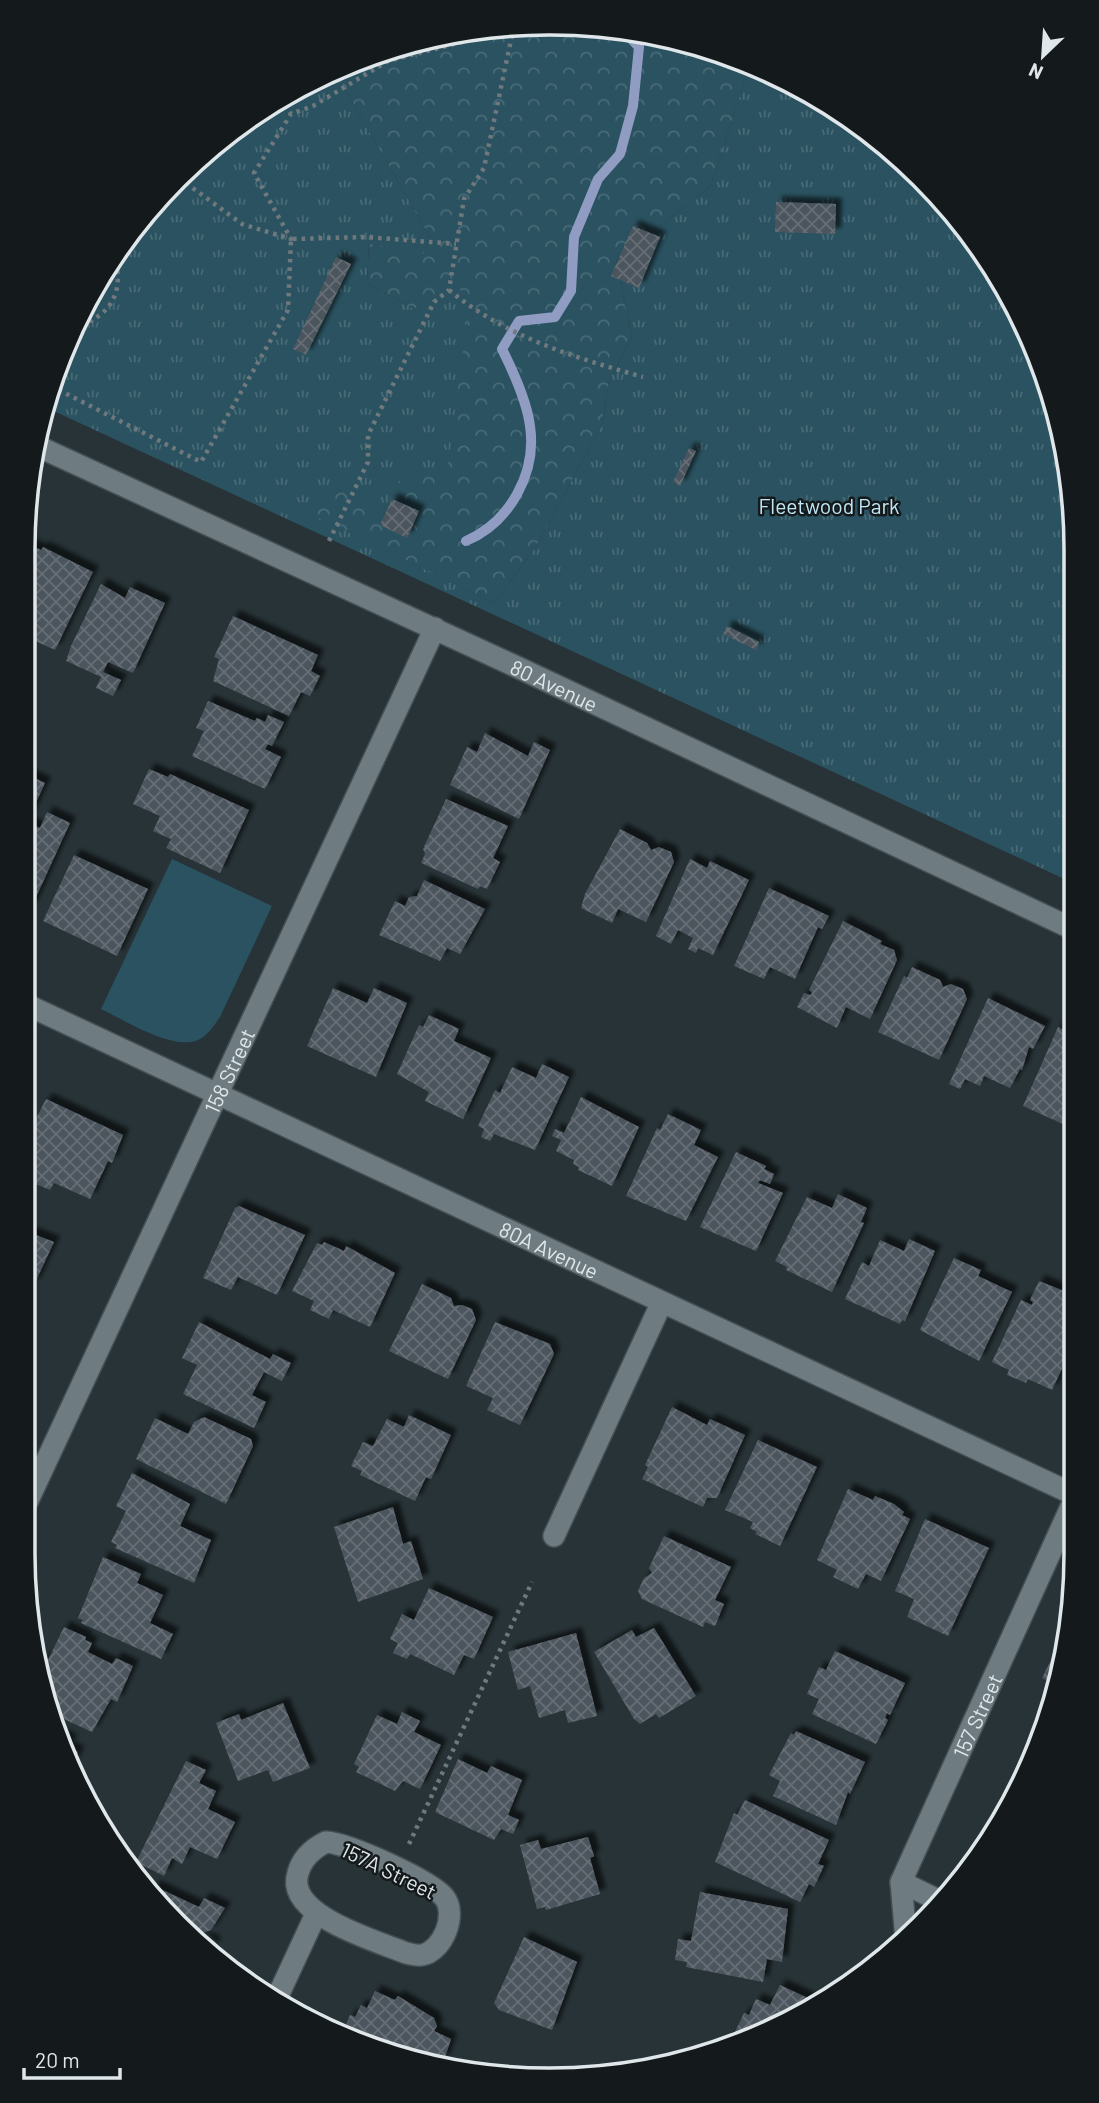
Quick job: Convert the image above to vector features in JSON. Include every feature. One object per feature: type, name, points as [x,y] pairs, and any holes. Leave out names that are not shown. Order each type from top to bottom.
[{"type":"street","name":"80 Avenue","points":[[45,449],[435,628],[1064,925]]},
{"type":"street","name":"158 Street","points":[[35,1485],[435,628]]},
{"type":"street","name":"80A Avenue","points":[[35,1009],[1064,1492]]},
{"type":"street","points":[[554,1536],[661,1304]]},
{"type":"street","name":"157 Street","points":[[905,1925],[901,1882],[1064,1521]]},
{"type":"street","name":"157A Street","points":[[326,1842],[338,1843],[383,1862],[433,1888],[443,1896],[451,1912],[434,1950],[421,1955],[406,1953],[316,1914],[302,1899],[296,1879],[307,1855],[326,1842]]},
{"type":"street","points":[[901,1882],[932,1897]]},
{"type":"street","points":[[279,1991],[316,1914]]},
{"type":"path","points":[[329,541],[368,462],[368,435],[434,302],[449,290],[464,199],[484,168],[512,36]]},
{"type":"path","points":[[60,391],[201,462],[288,310],[291,239],[254,173],[291,114],[313,106],[388,61],[454,44]]},
{"type":"path","points":[[287,108],[291,114]]},
{"type":"path","points":[[188,184],[242,225],[291,239],[367,237],[456,243]]},
{"type":"path","points":[[88,321],[102,316],[112,304],[118,289],[118,270]]},
{"type":"path","points":[[449,290],[472,309],[525,338],[568,355],[643,377]]},
{"type":"path","points":[[406,1852],[532,1582]]},
{"type":"green space","points":[[550,35],[617,39],[650,45],[715,62],[747,74],[710,187],[616,260],[632,338],[609,381],[602,424],[536,547],[494,603],[301,510],[341,490],[458,285],[414,309],[367,283],[369,243],[423,254],[429,236],[340,80],[384,62],[449,45],[482,39]]},
{"type":"green space","name":"Fleetwood Park","points":[[747,74],[807,104],[863,141],[889,163],[958,236],[995,292],[1011,322],[1037,384],[1060,482],[1064,550],[1064,879],[54,411],[74,353],[104,292],[141,236],[163,210],[236,141],[292,104],[340,80],[429,236],[423,255],[369,243],[367,283],[414,309],[458,284],[468,310],[447,474],[403,472],[385,511],[341,490],[302,510],[494,603],[536,547],[602,424],[609,381],[632,338],[616,260],[710,187]]},
{"type":"green space","points":[[172,859],[272,906],[220,1017],[205,1036],[188,1042],[162,1038],[101,1009]]},
{"type":"building","points":[[776,202],[836,204],[835,234],[775,232]]},
{"type":"building","points":[[633,226],[660,237],[639,288],[611,276]]},
{"type":"building","points":[[336,257],[351,264],[306,355],[293,349]]},
{"type":"building","points":[[689,448],[696,451],[680,486],[673,482]]},
{"type":"building","points":[[392,499],[419,511],[407,538],[380,525]]},
{"type":"building","points":[[35,547],[41,550],[43,547],[93,572],[55,650],[35,641]]},
{"type":"building","points":[[101,584],[125,598],[130,587],[165,603],[133,673],[108,662],[103,672],[121,680],[113,696],[96,688],[101,677],[66,661]]},
{"type":"building","points":[[233,616],[318,655],[311,671],[320,676],[310,696],[301,692],[289,716],[213,681],[219,659],[214,657]]},
{"type":"building","points":[[727,626],[759,642],[756,650],[723,634]]},
{"type":"building","points":[[208,701],[255,721],[257,718],[265,722],[268,715],[284,722],[272,746],[268,744],[265,749],[281,757],[265,789],[192,756],[204,731],[196,728]]},
{"type":"building","points":[[485,733],[528,756],[534,742],[550,750],[519,819],[450,785],[467,747],[477,752]]},
{"type":"building","points":[[149,769],[168,777],[170,774],[249,810],[220,873],[166,848],[171,839],[153,831],[160,816],[133,804]]},
{"type":"building","points":[[35,778],[45,783],[35,805]]},
{"type":"building","points":[[446,799],[508,826],[493,858],[500,862],[487,889],[480,886],[478,889],[421,863],[425,854],[423,849]]},
{"type":"building","points":[[47,812],[70,823],[35,899],[35,826],[40,828]]},
{"type":"building","points":[[620,829],[647,843],[651,850],[659,847],[671,852],[674,862],[646,922],[618,909],[612,923],[581,908],[585,894]]},
{"type":"building","points":[[74,855],[148,889],[117,956],[43,921]]},
{"type":"building","points":[[690,859],[707,868],[710,861],[749,880],[713,955],[698,948],[696,953],[688,949],[693,938],[678,930],[671,944],[656,936]]},
{"type":"building","points":[[424,880],[485,909],[460,954],[447,948],[440,961],[379,935],[395,901],[405,906],[409,897],[417,896]]},
{"type":"building","points":[[769,888],[829,916],[822,929],[818,927],[795,979],[770,967],[764,979],[734,966]]},
{"type":"building","points":[[843,921],[882,941],[880,944],[894,950],[897,960],[870,1019],[846,1007],[837,1028],[797,1007],[804,993],[811,995],[809,990]]},
{"type":"building","points":[[912,967],[940,980],[943,987],[951,984],[963,989],[967,999],[939,1060],[878,1032],[904,976],[907,978]]},
{"type":"building","points":[[333,988],[367,1003],[374,988],[407,1003],[376,1077],[307,1046]]},
{"type":"building","points":[[988,998],[1045,1026],[1033,1049],[1029,1047],[1022,1070],[1020,1069],[1010,1088],[984,1076],[980,1086],[965,1079],[960,1089],[949,1084]]},
{"type":"building","points":[[429,1015],[459,1029],[454,1041],[491,1058],[463,1119],[425,1101],[429,1092],[397,1074],[419,1025],[423,1027]]},
{"type":"building","points":[[1058,1027],[1064,1030],[1064,1124],[1023,1106]]},
{"type":"building","points":[[542,1064],[569,1077],[535,1150],[494,1134],[490,1141],[481,1137],[484,1129],[478,1126],[495,1090],[500,1093],[512,1067],[536,1078]]},
{"type":"building","points":[[581,1097],[639,1127],[612,1186],[578,1170],[579,1167],[573,1164],[574,1160],[556,1151],[561,1140],[552,1136],[555,1129],[564,1133]]},
{"type":"building","points":[[46,1099],[123,1135],[112,1163],[108,1161],[90,1199],[54,1183],[50,1190],[35,1184],[35,1121]]},
{"type":"building","points":[[668,1114],[701,1130],[694,1145],[718,1157],[686,1221],[626,1196],[657,1128],[660,1130]]},
{"type":"building","points":[[736,1152],[766,1166],[764,1169],[774,1174],[770,1184],[760,1180],[758,1183],[783,1193],[756,1251],[700,1227]]},
{"type":"building","points":[[838,1194],[867,1208],[861,1222],[864,1223],[832,1292],[786,1270],[787,1267],[775,1261],[807,1197],[832,1208]]},
{"type":"building","points":[[239,1206],[305,1235],[277,1295],[238,1277],[231,1290],[203,1278],[235,1208]]},
{"type":"building","points":[[35,1235],[54,1242],[35,1283]]},
{"type":"building","points":[[909,1239],[935,1251],[905,1321],[902,1320],[900,1324],[845,1299],[862,1262],[869,1266],[880,1240],[904,1251]]},
{"type":"building","points":[[324,1242],[344,1251],[346,1246],[395,1273],[370,1327],[333,1310],[329,1319],[310,1310],[314,1301],[292,1291],[317,1243],[322,1245]]},
{"type":"building","points":[[954,1258],[981,1270],[978,1276],[1012,1292],[979,1361],[920,1330]]},
{"type":"building","points":[[1039,1281],[1064,1291],[1064,1364],[1052,1390],[1028,1379],[1026,1383],[1007,1375],[1009,1370],[992,1362],[1021,1300],[1032,1305],[1030,1300]]},
{"type":"building","points":[[422,1284],[451,1298],[454,1306],[462,1305],[472,1309],[476,1320],[448,1379],[389,1351]]},
{"type":"building","points":[[199,1322],[270,1359],[273,1354],[291,1363],[282,1381],[264,1372],[252,1395],[266,1402],[254,1428],[183,1394],[197,1365],[182,1358]]},
{"type":"building","points":[[495,1322],[550,1344],[554,1354],[520,1425],[487,1410],[493,1398],[466,1386]]},
{"type":"building","points":[[672,1407],[707,1425],[710,1419],[745,1435],[717,1498],[707,1498],[703,1507],[642,1479],[648,1467],[645,1465]]},
{"type":"building","points":[[409,1415],[451,1435],[431,1479],[426,1477],[415,1501],[360,1475],[362,1471],[351,1466],[363,1442],[373,1446],[387,1419],[404,1427]]},
{"type":"building","points":[[204,1417],[251,1439],[253,1446],[226,1504],[136,1459],[155,1418],[188,1434],[194,1422]]},
{"type":"building","points":[[758,1440],[817,1467],[780,1546],[755,1534],[757,1532],[750,1528],[753,1522],[725,1510]]},
{"type":"building","points":[[132,1473],[190,1504],[180,1526],[211,1540],[194,1583],[115,1548],[117,1545],[111,1542],[126,1511],[116,1506]]},
{"type":"building","points":[[848,1489],[873,1500],[875,1496],[894,1504],[904,1512],[902,1515],[910,1519],[881,1581],[866,1574],[858,1589],[833,1577],[837,1570],[817,1560]]},
{"type":"building","points":[[393,1507],[403,1544],[411,1541],[423,1579],[358,1602],[334,1527]]},
{"type":"building","points":[[925,1519],[989,1548],[948,1636],[907,1617],[914,1599],[895,1591]]},
{"type":"building","points":[[664,1536],[731,1567],[715,1600],[724,1604],[715,1626],[705,1622],[703,1627],[642,1599],[638,1591],[644,1578],[652,1573],[649,1568]]},
{"type":"building","points":[[103,1557],[141,1574],[137,1583],[163,1595],[150,1623],[173,1634],[161,1659],[81,1623],[83,1620],[78,1618]]},
{"type":"building","points":[[429,1588],[493,1617],[474,1659],[464,1655],[454,1675],[410,1654],[407,1659],[393,1653],[398,1643],[390,1639],[402,1614],[414,1620]]},
{"type":"building","points":[[64,1627],[86,1637],[85,1640],[92,1643],[88,1652],[112,1664],[116,1658],[133,1666],[117,1702],[111,1699],[92,1732],[62,1718],[46,1659],[48,1660]]},
{"type":"building","points":[[654,1628],[696,1696],[659,1718],[656,1714],[640,1724],[634,1719],[594,1652],[632,1630],[636,1637]]},
{"type":"building","points":[[576,1633],[597,1716],[568,1723],[565,1710],[539,1718],[530,1686],[518,1690],[508,1652]]},
{"type":"building","points":[[835,1651],[905,1683],[890,1715],[887,1713],[885,1718],[888,1720],[876,1744],[812,1714],[819,1699],[807,1694],[819,1667],[826,1670]]},
{"type":"building","points":[[1054,1654],[1048,1681],[1042,1678]]},
{"type":"building","points":[[283,1703],[310,1768],[273,1782],[268,1770],[238,1781],[216,1723],[239,1714],[241,1720]]},
{"type":"building","points":[[402,1712],[420,1721],[414,1732],[441,1745],[420,1789],[403,1781],[395,1791],[356,1772],[359,1767],[354,1764],[377,1715],[397,1724]]},
{"type":"building","points":[[796,1731],[865,1762],[850,1794],[848,1792],[836,1825],[773,1796],[780,1781],[769,1775],[791,1733],[794,1735]]},
{"type":"building","points":[[458,1759],[487,1773],[491,1766],[522,1780],[508,1815],[519,1820],[513,1834],[501,1829],[494,1840],[435,1812]]},
{"type":"building","points":[[186,1761],[206,1770],[199,1783],[216,1791],[208,1809],[235,1822],[217,1859],[190,1847],[182,1864],[172,1858],[164,1876],[137,1861]]},
{"type":"building","points":[[745,1800],[829,1840],[818,1864],[824,1866],[814,1887],[809,1884],[800,1902],[715,1862],[734,1813],[737,1815]]},
{"type":"building","points":[[588,1837],[594,1856],[590,1858],[600,1894],[546,1910],[545,1907],[537,1909],[520,1845],[538,1840],[541,1849]]},
{"type":"building","points":[[159,1888],[199,1907],[204,1898],[225,1908],[211,1930],[203,1933]]},
{"type":"building","points":[[700,1892],[788,1909],[782,1962],[767,1959],[763,1982],[686,1967],[687,1962],[675,1960],[678,1939],[691,1941]]},
{"type":"building","points":[[524,1937],[577,1962],[552,2030],[499,2010],[494,2003]]},
{"type":"building","points":[[780,1985],[808,1998],[734,2034],[744,2013],[749,2015],[756,1999],[770,2005]]},
{"type":"building","points":[[375,1991],[395,2000],[398,1996],[434,2018],[437,2026],[434,2031],[451,2039],[445,2057],[384,2041],[345,2026],[350,2015],[355,2017],[361,2005],[367,2008]]},
{"type":"waterway","points":[[466,541],[496,522],[517,494],[524,478],[531,444],[530,426],[519,387],[502,349],[519,321],[555,317],[571,291],[574,237],[598,179],[620,154],[633,106],[639,47],[634,42]]}]
